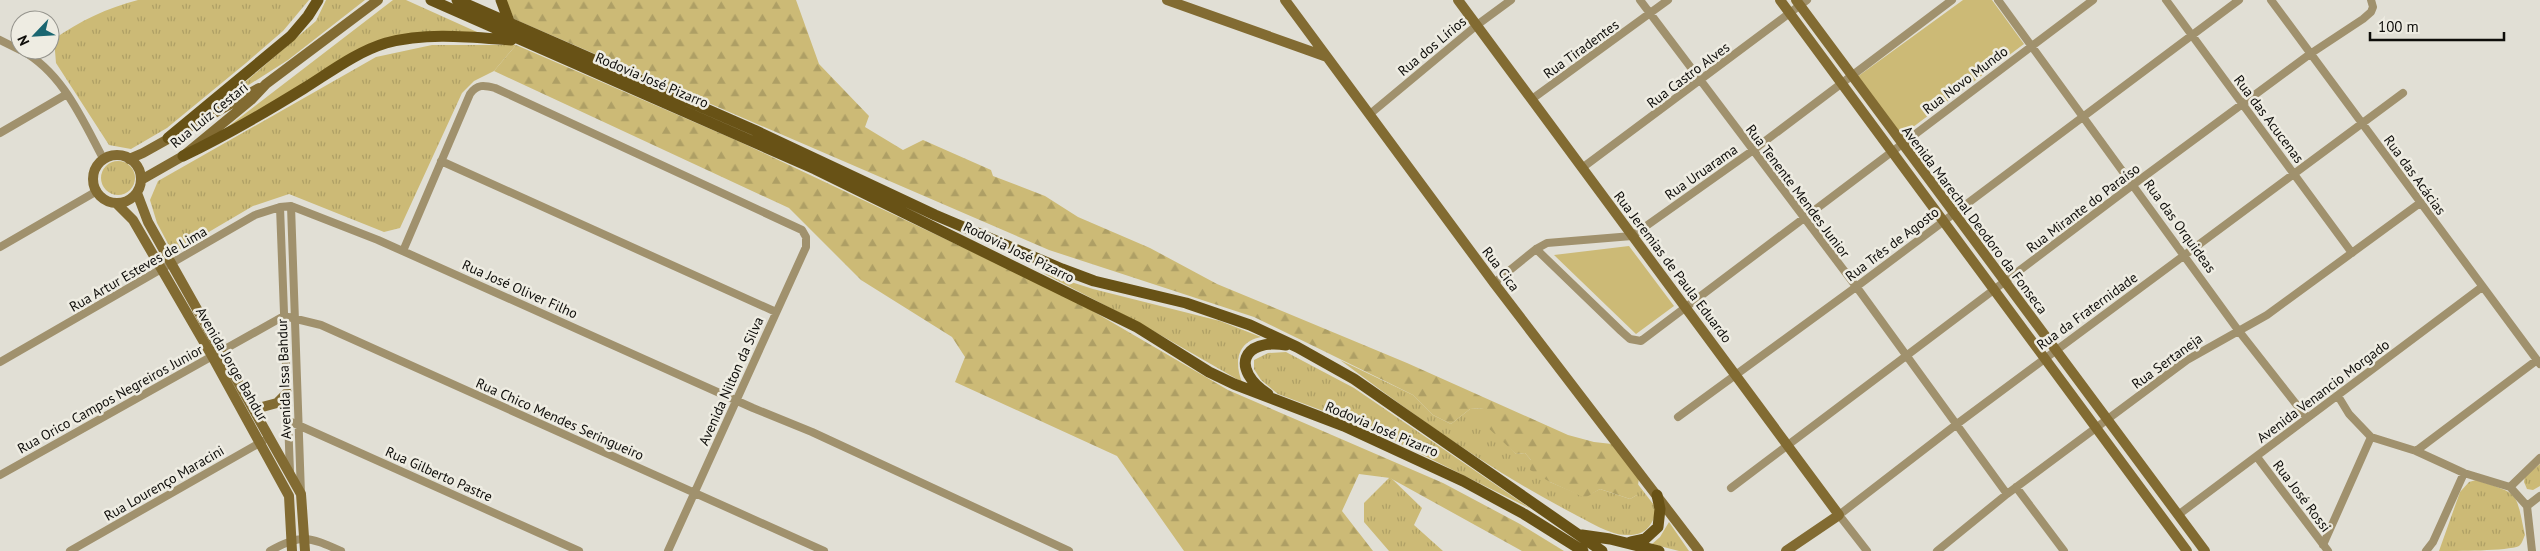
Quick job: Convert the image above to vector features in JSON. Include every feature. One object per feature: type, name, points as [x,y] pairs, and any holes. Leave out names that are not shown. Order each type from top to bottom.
[{"type":"main road","points":[[168,138],[291,36],[308,16],[318,0]]},
{"type":"main road","name":"Rodovia José Pizarro","points":[[431,0],[520,41],[815,169],[1137,327],[1217,376],[1284,405],[1344,426],[1439,470],[1550,530],[1583,551]]},
{"type":"main road","name":"Rodovia José Pizarro","points":[[457,0],[754,130],[842,173],[1062,269],[1094,281],[1186,303],[1250,325],[1297,347],[1354,379],[1602,551]]},
{"type":"main road","points":[[501,0],[510,24]]},
{"type":"main road","points":[[183,156],[260,115],[364,52],[384,44],[400,40],[440,36],[520,41]]},
{"type":"main road","points":[[1284,405],[1251,382],[1245,368],[1245,359],[1250,352],[1265,344],[1297,347]]},
{"type":"main road","points":[[1624,542],[1645,539],[1658,527],[1660,509],[1657,494]]},
{"type":"main road","points":[[1550,530],[1578,551]]},
{"type":"main road","points":[[1579,535],[1624,542],[1658,551]]},
{"type":"street","points":[[1168,0],[1327,57]]},
{"type":"street","name":"Rua Cica","points":[[1285,0],[1494,283],[1700,551]]},
{"type":"street","name":"Rua Jeremias de Paula Eduardo","points":[[1458,0],[1867,551]]},
{"type":"street","name":"Rua dos Lírios","points":[[1370,114],[1477,25],[1511,0]]},
{"type":"street","name":"Rua Tenente Mendes Junior","points":[[1640,0],[1908,356],[2007,494]]},
{"type":"street","name":"Rua Tiradentes","points":[[1532,100],[1668,0]]},
{"type":"street","name":"Avenida Marechal Deodoro da Fonseca","points":[[1780,0],[1901,144],[2205,551]]},
{"type":"street","name":"Rua Uruarama","points":[[1632,236],[1752,151],[1952,0]]},
{"type":"street","name":"Rua das Orquideas","points":[[1998,0],[2134,184],[2238,330],[2307,418]]},
{"type":"street","name":"Rua Novo Mundo","points":[[1536,250],[1630,339],[1636,341],[1646,338],[1892,150],[2093,0]]},
{"type":"street","name":"Rua das Acucenas","points":[[2166,0],[2352,253]]},
{"type":"street","name":"Rua Três de Agosto","points":[[1678,417],[1856,287],[2239,0]]},
{"type":"street","name":"Rua das Acácias","points":[[2271,0],[2539,362]]},
{"type":"street","name":"Rua Mirante do Paraíso","points":[[1731,488],[1996,290],[2134,184],[2310,54],[2363,19],[2371,12],[2373,7],[2371,0]]},
{"type":"street","name":"Rua Luiz Cestari","points":[[129,159],[266,84],[377,1]]},
{"type":"street","name":"Avenida Marechal Deodoro da Fonseca","points":[[1801,2],[1846,80],[1892,150],[2187,551]]},
{"type":"street","name":"Rua Castro Alves","points":[[1582,168],[1701,81],[1790,13],[1801,2]]},
{"type":"street","points":[[1279,39],[1291,40],[1312,48],[1316,47],[1317,44]]},
{"type":"street","points":[[35,60],[46,67],[67,94],[104,160]]},
{"type":"street","name":"Rua Luiz Cestari","points":[[141,180],[183,156],[251,100],[266,84]]},
{"type":"street","name":"Avenida Nilton da Silva","points":[[441,162],[470,94],[476,87],[484,85],[495,88],[793,225],[805,233],[806,247],[668,551]]},
{"type":"street","name":"Rua da Fraternidade","points":[[1786,551],[1839,515],[1957,424],[2186,256],[2403,93]]},
{"type":"street","points":[[0,133],[67,94]]},
{"type":"street","points":[[115,156],[129,159],[138,168],[141,180],[137,193],[132,199],[116,203],[109,202],[97,191],[94,185],[95,172],[104,160],[115,156]]},
{"type":"street","points":[[403,251],[441,162],[776,312]]},
{"type":"street","points":[[0,247],[97,191]]},
{"type":"street","name":"Avenida Jorge Bahdur","points":[[137,193],[141,209],[216,354],[265,440],[302,494]]},
{"type":"street","name":"Avenida Jorge Bahdur","points":[[116,203],[133,220],[160,269],[255,410],[265,440],[289,496],[292,551]]},
{"type":"street","name":"Rua Sertaneja","points":[[1939,550],[2016,487],[2187,360],[2267,315],[2420,203]]},
{"type":"street","name":"Rua José Oliver Filho","points":[[291,206],[318,215],[403,251],[812,432],[1069,551]]},
{"type":"street","name":"Rua Artur Esteves de Lima","points":[[0,362],[255,215],[280,207],[291,206]]},
{"type":"street","name":"Avenida Issa Bahdur","points":[[291,206],[305,551]]},
{"type":"street","name":"Avenida Issa Bahdur","points":[[280,207],[289,421],[289,496]]},
{"type":"street","points":[[1494,283],[1536,250],[1553,243],[1632,236]]},
{"type":"street","name":"Avenida Venancio Morgado","points":[[2178,515],[2482,287]]},
{"type":"street","name":"Rua Chico Mendes Seringueiro","points":[[284,316],[295,317],[330,329],[824,551]]},
{"type":"street","name":"Rua Orico Campos Negreiros Junior","points":[[0,475],[284,316]]},
{"type":"street","points":[[2416,451],[2539,362]]},
{"type":"street","points":[[255,410],[277,403],[287,393]]},
{"type":"street","points":[[2338,396],[2349,414],[2371,437],[2416,451],[2464,473],[2510,487],[2527,506],[2532,551]]},
{"type":"street","name":"Rua Gilberto Pastre","points":[[289,421],[579,551]]},
{"type":"street","points":[[2325,548],[2371,437]]},
{"type":"street","name":"Rua Lourenço Maracini","points":[[70,551],[265,440]]},
{"type":"street","name":"Rua José Rossi","points":[[2257,457],[2325,548]]},
{"type":"street","points":[[2510,487],[2540,458]]},
{"type":"street","points":[[2427,551],[2433,542],[2464,473]]},
{"type":"street","points":[[2016,487],[2064,551]]},
{"type":"street","points":[[2527,506],[2540,496]]},
{"type":"street","points":[[270,551],[292,539],[305,539],[323,543],[341,551]]},
{"type":"green space","points":[[138,0],[309,0],[283,31],[246,63],[167,128],[131,149],[109,145],[56,63],[56,60],[60,60],[60,35],[74,26],[115,7]]},
{"type":"green space","points":[[326,0],[365,0],[288,60],[222,102],[316,21]]},
{"type":"green space","points":[[393,0],[406,0],[477,32],[427,33],[386,38],[220,133]]},
{"type":"green space","points":[[506,0],[796,0],[819,64],[869,116],[865,127],[903,150],[923,140],[991,170],[993,176],[1045,196],[1078,217],[1150,248],[1217,284],[1407,363],[1568,435],[1594,442],[1612,444],[1639,477],[1637,495],[1630,499],[1600,489],[1585,498],[1550,482],[1530,470],[1531,460],[1525,453],[1516,454],[1484,424],[1484,408],[1470,409],[1451,424],[1433,415],[1413,395],[1254,317],[1049,250],[514,19]]},
{"type":"green space","points":[[1963,0],[1992,0],[2024,44],[1901,136],[1857,77]]},
{"type":"green space","points":[[432,45],[516,45],[494,71],[474,81],[462,93],[400,228],[384,232],[289,194],[253,206],[173,253],[157,223],[150,200],[158,181],[376,57]]},
{"type":"green space","points":[[516,45],[738,141],[1015,272],[1084,306],[1228,390],[1443,483],[1520,524],[1564,551],[1522,551],[1390,478],[1359,474],[1342,511],[1373,551],[1184,551],[1117,456],[955,382],[965,357],[952,337],[861,280],[789,208],[494,71]]},
{"type":"green space","points":[[118,161],[125,162],[130,166],[134,171],[134,185],[130,190],[125,194],[118,195],[111,194],[106,190],[102,185],[101,178],[102,171],[106,166],[111,162]]},
{"type":"green space","points":[[1629,246],[1674,306],[1636,334],[1554,255]]},
{"type":"green space","points":[[1043,273],[1093,289],[1220,321],[1261,337],[1247,343],[1242,348],[1238,367],[1242,382],[1143,325]]},
{"type":"green space","points":[[1286,352],[1354,388],[1531,509],[1371,429],[1278,394],[1261,380],[1254,369],[1254,360],[1268,353]]},
{"type":"green space","points":[[1340,360],[1413,395],[1433,415],[1451,424],[1470,409],[1484,408],[1507,444],[1516,454],[1525,453],[1550,482],[1585,497],[1600,489],[1630,499],[1637,495],[1637,483],[1657,509],[1653,520],[1643,532],[1633,535],[1613,533],[1592,524],[1483,461],[1425,422]]},
{"type":"green space","points":[[2540,464],[2540,486],[2533,490],[2527,489],[2524,482],[2525,476]]},
{"type":"green space","points":[[1390,477],[1422,508],[1414,525],[1443,551],[1389,551],[1364,522],[1364,503]]},
{"type":"green space","points":[[2476,480],[2509,492],[2514,496],[2525,535],[2522,543],[2513,548],[2504,549],[2439,551],[2460,492],[2469,482]]},
{"type":"green space","points":[[1669,522],[1689,551],[1679,551],[1652,544],[1660,537]]}]
